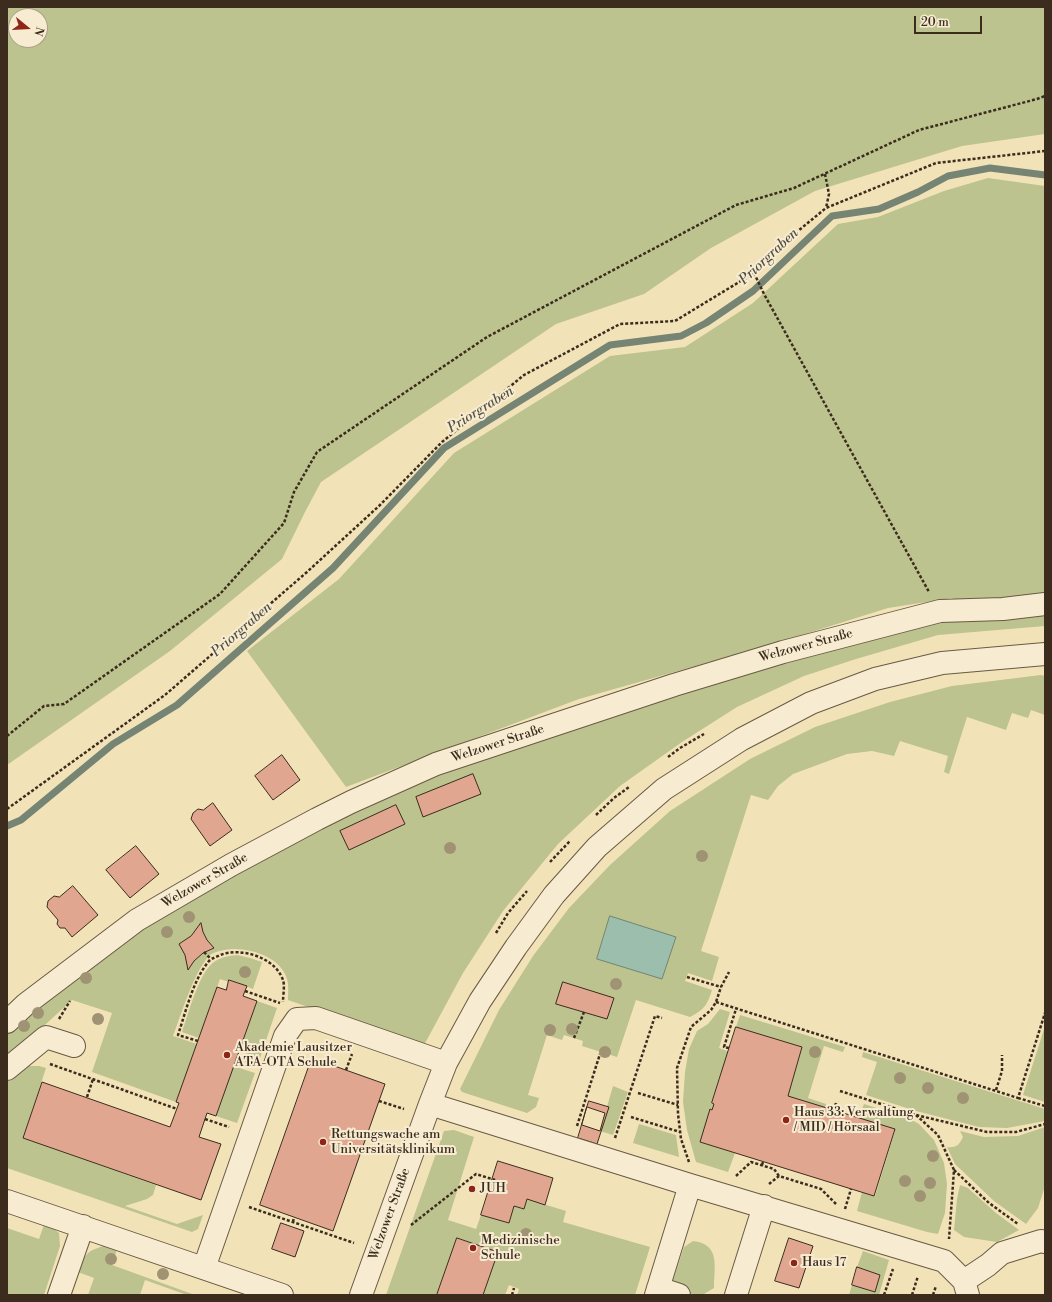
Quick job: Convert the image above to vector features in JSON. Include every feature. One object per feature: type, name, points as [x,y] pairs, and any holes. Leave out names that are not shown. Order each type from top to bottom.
[{"type":"street","name":"Welzower Straße","points":[[7,1022],[26,1004],[137,920],[231,865],[317,819],[436,764],[688,681],[783,652],[940,611],[1045,604]]},
{"type":"street","name":"Welzower Straße","points":[[361,1295],[446,1063],[480,1000],[516,947],[554,895],[597,847],[664,789],[742,739],[811,703],[875,680],[942,664],[1045,654]]},
{"type":"street","points":[[204,1268],[285,1036],[297,1019],[316,1018],[446,1063]]},
{"type":"street","points":[[7,1069],[46,1037],[74,1046]]},
{"type":"street","points":[[430,1104],[764,1197],[899,1247],[944,1261],[966,1288],[1002,1253],[1043,1242]]},
{"type":"street","points":[[679,1295],[657,1292],[690,1176]]},
{"type":"street","points":[[736,1295],[764,1197]]},
{"type":"street","points":[[7,1200],[282,1295]]},
{"type":"street","points":[[59,1295],[82,1226]]},
{"type":"path","points":[[7,736],[44,706],[64,704],[220,594],[284,523],[294,492],[317,452],[487,337],[736,205],[794,188],[919,130],[1037,100],[1045,96]]},
{"type":"path","points":[[7,809],[165,695],[307,572],[380,505],[442,442],[524,375],[620,324],[675,321],[754,273],[787,240],[826,208],[936,163],[1045,151]]},
{"type":"path","points":[[825,173],[829,194],[826,208]]},
{"type":"path","points":[[754,273],[764,294],[940,611]]},
{"type":"path","points":[[204,952],[211,959]]},
{"type":"path","points":[[198,1041],[178,1035],[199,976],[211,959],[223,954],[239,952],[255,955],[268,962],[277,970],[284,981],[283,1004],[245,991]]},
{"type":"path","points":[[690,1176],[680,1132],[677,1068],[691,1027],[711,1010],[716,1002],[721,987],[730,972]]},
{"type":"path","points":[[687,977],[721,987]]},
{"type":"path","points":[[716,1002],[1045,1106]]},
{"type":"path","points":[[729,1048],[724,1047],[736,1009]]},
{"type":"path","points":[[574,1038],[584,1012]]},
{"type":"path","points":[[1018,1098],[1045,1013]]},
{"type":"path","points":[[614,1142],[655,1016],[662,1018]]},
{"type":"path","points":[[576,1131],[600,1054]]},
{"type":"path","points":[[23,1055],[177,1109]]},
{"type":"path","points":[[996,1090],[1002,1070],[1002,1055]]},
{"type":"path","points":[[236,1058],[248,1062]]},
{"type":"path","points":[[87,1097],[94,1080]]},
{"type":"path","points":[[840,1091],[916,1115],[987,1132],[1016,1132],[1045,1124]]},
{"type":"path","points":[[638,1093],[678,1105]]},
{"type":"path","points":[[379,1101],[404,1110]]},
{"type":"path","points":[[834,1110],[836,1103]]},
{"type":"path","points":[[916,1115],[938,1135],[954,1170],[989,1203],[1043,1242]]},
{"type":"path","points":[[631,1117],[680,1132]]},
{"type":"path","points":[[205,1119],[229,1127]]},
{"type":"path","points":[[732,1179],[751,1162],[762,1165],[774,1169],[779,1176],[821,1189],[844,1212]]},
{"type":"path","points":[[948,1244],[954,1170]]},
{"type":"path","points":[[410,1226],[476,1174],[495,1180],[497,1179]]},
{"type":"path","points":[[764,1197],[779,1176]]},
{"type":"path","points":[[847,1202],[851,1189]]},
{"type":"path","points":[[261,1212],[354,1243]]},
{"type":"path","points":[[293,1222],[294,1217]]},
{"type":"path","points":[[884,1295],[899,1247]]},
{"type":"path","points":[[912,1295],[918,1274]]},
{"type":"path","points":[[512,1295],[514,1288]]},
{"type":"green space","points":[[7,7],[1045,7],[1045,134],[962,146],[815,191],[711,248],[644,294],[556,324],[321,482],[282,559],[170,651],[7,765]]},
{"type":"green space","points":[[988,178],[1045,186],[1045,626],[938,635],[856,659],[804,676],[737,707],[682,742],[620,786],[558,844],[503,911],[463,973],[423,1047],[288,1000],[287,979],[277,964],[259,953],[249,950],[229,949],[211,954],[203,964],[193,983],[173,1036],[197,1044],[176,1102],[92,1072],[112,1013],[72,1000],[7,1060],[7,1031],[43,1001],[155,921],[281,848],[439,773],[957,603],[952,598],[888,608],[770,645],[579,699],[346,787],[247,651],[339,579],[454,453],[610,356],[685,347],[753,303],[838,224],[878,217],[944,191]]},
{"type":"green space","points":[[1041,675],[1045,676],[1045,715],[1031,710],[1028,718],[1012,713],[1006,730],[967,717],[949,774],[944,772],[948,756],[900,741],[894,756],[872,751],[847,754],[793,774],[778,786],[768,800],[751,795],[701,951],[719,957],[712,981],[688,973],[685,981],[712,990],[707,1003],[699,1012],[690,1017],[636,1000],[617,1057],[582,1046],[583,1041],[564,1035],[562,1040],[547,1035],[528,1095],[539,1098],[536,1107],[527,1113],[462,1092],[460,1089],[499,1010],[533,956],[569,908],[610,865],[670,811],[750,759],[815,727],[890,702],[952,686]]},
{"type":"green space","points":[[237,955],[262,962],[253,989],[230,980],[229,982],[220,979],[199,1038],[182,1032],[199,984],[209,967],[219,959]]},
{"type":"green space","points":[[257,1001],[277,1008],[260,1058],[239,1051]]},
{"type":"green space","points":[[720,1009],[730,1012],[719,1048],[735,1054],[721,1074],[712,1103],[714,1104],[700,1142],[735,1153],[728,1172],[696,1162],[687,1130],[683,1102],[685,1072],[689,1049],[697,1031],[708,1024]]},
{"type":"green space","points":[[740,1015],[845,1047],[843,1052],[824,1046],[808,1098],[826,1104],[823,1114],[782,1102],[788,1096],[802,1047],[736,1027]]},
{"type":"green space","points":[[1045,1026],[1045,1102],[1023,1095]]},
{"type":"green space","points":[[863,1052],[1045,1109],[1045,1121],[1007,1128],[979,1127],[916,1111],[866,1095],[877,1062],[862,1057]]},
{"type":"green space","points":[[27,1066],[39,1066],[46,1068],[23,1138],[156,1185],[153,1195],[147,1199],[125,1206],[177,1224],[203,1215],[198,1229],[192,1232],[7,1168],[7,1078]]},
{"type":"green space","points":[[233,1066],[255,1073],[237,1123],[216,1116]]},
{"type":"green space","points":[[613,1086],[628,1092],[613,1135],[600,1131]]},
{"type":"green space","points":[[864,1104],[910,1119],[919,1124],[934,1140],[944,1163],[947,1184],[945,1213],[938,1234],[857,1211],[862,1192],[875,1196],[895,1131],[858,1120]]},
{"type":"green space","points":[[639,1124],[676,1135],[679,1157],[633,1143]]},
{"type":"green space","points":[[1045,1127],[1045,1186],[1038,1208],[1026,1224],[994,1201],[955,1164],[947,1147],[953,1147],[959,1144],[963,1137],[960,1131],[984,1137],[1018,1136]]},
{"type":"green space","points":[[454,1130],[474,1137],[448,1220],[476,1229],[481,1215],[509,1223],[514,1206],[524,1209],[527,1199],[566,1211],[563,1222],[650,1247],[635,1295],[517,1295],[519,1289],[509,1285],[505,1295],[483,1295],[498,1252],[458,1238],[437,1295],[386,1295],[444,1131]]},
{"type":"green space","points":[[960,1185],[968,1188],[996,1213],[1019,1230],[997,1242],[964,1237],[954,1230]]},
{"type":"green space","points":[[45,1222],[59,1233],[60,1246],[44,1295],[7,1295],[7,1228],[39,1239]]},
{"type":"green space","points":[[693,1241],[702,1243],[712,1252],[715,1265],[714,1288],[704,1294],[686,1295],[671,1285],[684,1247]]},
{"type":"green space","points":[[106,1245],[117,1249],[112,1265],[195,1295],[187,1295],[145,1280],[140,1295],[88,1295],[94,1278],[78,1272],[83,1260],[90,1251]]},
{"type":"green space","points":[[863,1251],[889,1260],[879,1295],[849,1295],[852,1285],[875,1292],[880,1275],[857,1267]]},
{"type":"shaded area","points":[[610,916],[676,937],[662,979],[597,959]]},
{"type":"building","points":[[282,755],[300,780],[273,800],[255,776]]},
{"type":"building","points":[[473,774],[481,794],[423,817],[416,797]]},
{"type":"building","points":[[213,803],[232,830],[210,846],[191,819],[193,813],[198,809],[203,810]]},
{"type":"building","points":[[396,805],[405,824],[349,850],[340,831]]},
{"type":"building","points":[[136,846],[159,874],[130,898],[106,870]]},
{"type":"building","points":[[73,886],[98,915],[72,937],[65,928],[60,928],[57,924],[58,920],[47,907],[48,901],[54,896],[59,897]]},
{"type":"building","points":[[201,923],[207,940],[214,948],[203,953],[194,961],[188,970],[185,955],[179,944],[191,936]]},
{"type":"building","points":[[229,980],[247,986],[243,996],[257,1001],[216,1116],[207,1113],[199,1137],[221,1144],[201,1200],[23,1138],[42,1082],[170,1127],[179,1103],[176,1102],[217,987],[226,990]]},
{"type":"building","points":[[563,982],[614,998],[607,1019],[556,1004]]},
{"type":"building","name":"Haus 33: Verwaltung / MID / Hörsaal","points":[[736,1027],[802,1047],[788,1096],[895,1129],[874,1196],[700,1142],[710,1109],[712,1110],[714,1104],[712,1103]]},
{"type":"building","name":"Rettungswache am Universitätsklinikum","points":[[312,1058],[385,1084],[333,1231],[260,1205]]},
{"type":"building","points":[[589,1101],[609,1107],[597,1144],[578,1138]]},
{"type":"building","points":[[587,1107],[605,1113],[600,1131],[582,1125]]},
{"type":"building","points":[[498,1161],[553,1178],[545,1205],[527,1199],[524,1209],[514,1206],[509,1223],[481,1215]]},
{"type":"building","points":[[281,1223],[304,1231],[295,1257],[272,1249]]},
{"type":"building","points":[[457,1238],[498,1252],[483,1295],[437,1295]]},
{"type":"building","name":"Haus 17","points":[[789,1238],[813,1246],[799,1288],[775,1281]]},
{"type":"building","points":[[857,1267],[880,1275],[875,1292],[852,1285]]},
{"type":"waterway","name":"Priorgraben","points":[[7,826],[21,820],[113,744],[177,705],[333,568],[444,448],[610,345],[681,336],[706,323],[753,291],[832,216],[879,209],[918,192],[948,176],[990,168],[1045,175]]},
{"type":"place","name":"Akademie Lausitzer ATA-OTA Schule","points":[[227,1055]]},
{"type":"place","name":"Haus 33: Verwaltung / MID / Hörsaal","points":[[786,1120]]},
{"type":"place","name":"Rettungswache am Universitätsklinikum","points":[[323,1142]]},
{"type":"place","name":"JUH","points":[[472,1189]]},
{"type":"place","name":"Medizinische Schule","points":[[473,1248]]},
{"type":"place","name":"Haus 17","points":[[794,1263]]}]
